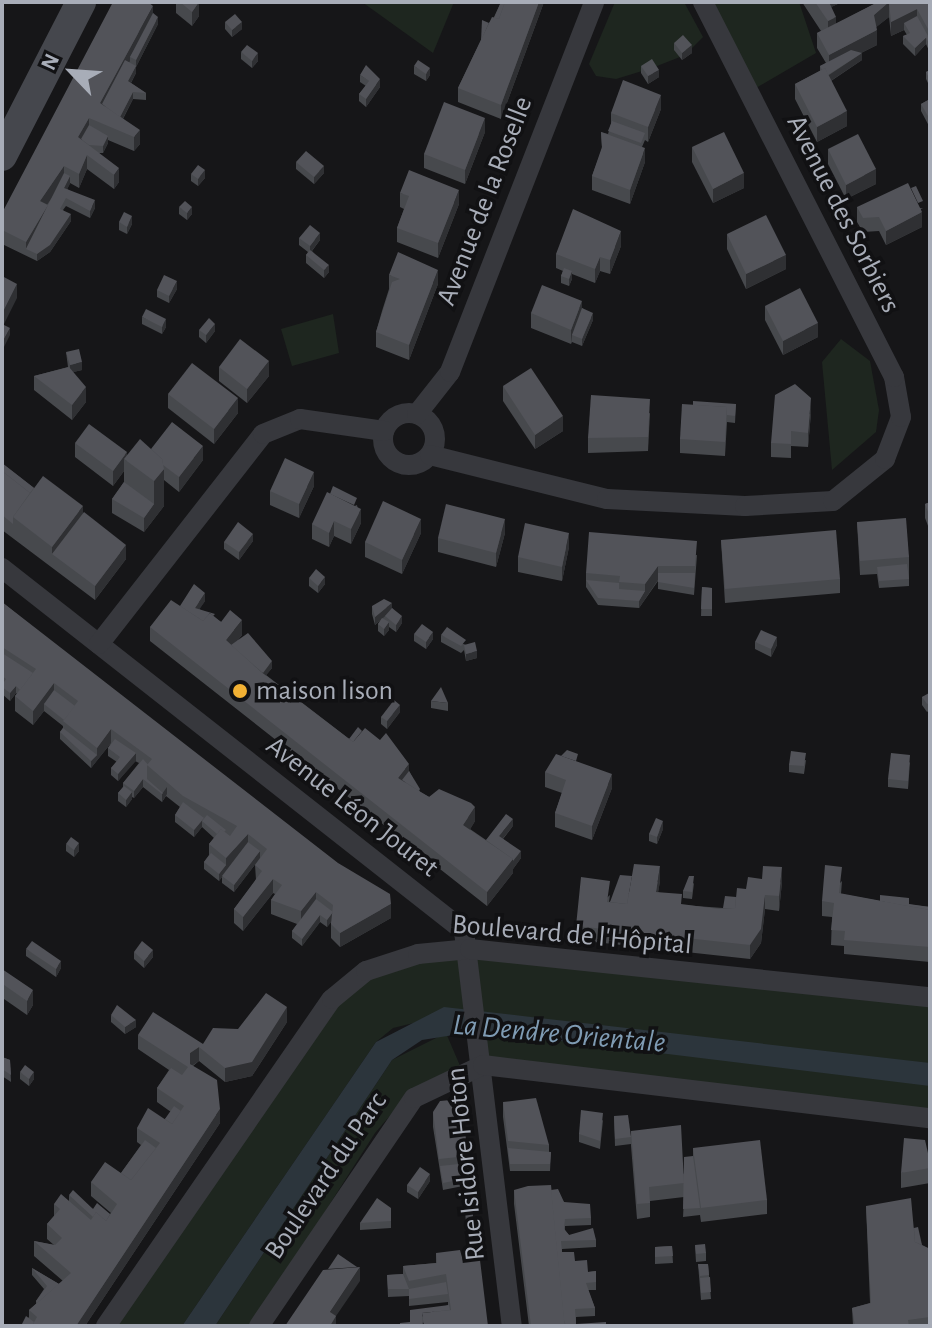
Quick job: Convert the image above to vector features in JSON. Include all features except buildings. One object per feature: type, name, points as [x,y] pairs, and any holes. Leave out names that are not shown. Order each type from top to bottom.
[{"type":"street","points":[[2,156],[81,2]]},
{"type":"street","name":"Avenue de la Roselle","points":[[384,431],[393,417],[417,414],[450,372],[582,24],[594,2]]},
{"type":"street","name":"Avenue des Sorbiers","points":[[430,455],[607,499],[745,506],[833,501],[885,459],[901,417],[894,377],[703,2]]},
{"type":"street","points":[[99,644],[263,434],[300,419],[384,431],[393,460],[408,466],[430,455],[434,431],[417,414]]},
{"type":"street","name":"Avenue Léon Jouret","points":[[2,568],[464,931],[470,949]]},
{"type":"street","name":"Boulevard de l'Hôpital","points":[[106,1326],[332,999],[366,971],[418,954],[470,949],[930,997]]},
{"type":"street","name":"Rue Isidore Hoton","points":[[470,949],[512,1326]]},
{"type":"street","points":[[483,1065],[930,1118]]},
{"type":"street","name":"Boulevard du Parc","points":[[259,1326],[414,1098],[483,1065]]},
{"type":"shaded area","points":[[362,2],[454,2],[433,53]]},
{"type":"shaded area","points":[[615,2],[684,2],[703,37],[685,55],[652,68],[616,79],[596,76],[589,64]]},
{"type":"shaded area","points":[[711,2],[799,2],[816,53],[756,88]]},
{"type":"shaded area","points":[[333,314],[339,353],[292,366],[281,329]]},
{"type":"shaded area","points":[[841,339],[870,361],[879,410],[876,432],[832,470],[822,362]]},
{"type":"shaded area","points":[[418,954],[930,997],[930,1118],[483,1065],[476,1008],[393,1028],[376,1042],[182,1326],[107,1326],[331,999]]},
{"type":"shaded area","points":[[446,1033],[461,1068],[412,1090],[375,1133],[252,1326],[215,1326],[392,1060]]},
{"type":"water","name":"La Dendre Orientale","points":[[444,1007],[930,1063],[930,1086],[479,1031],[422,1040],[392,1060],[215,1326],[182,1326],[376,1042]]},
{"type":"place","name":"maison lison","points":[[240,691]]}]
